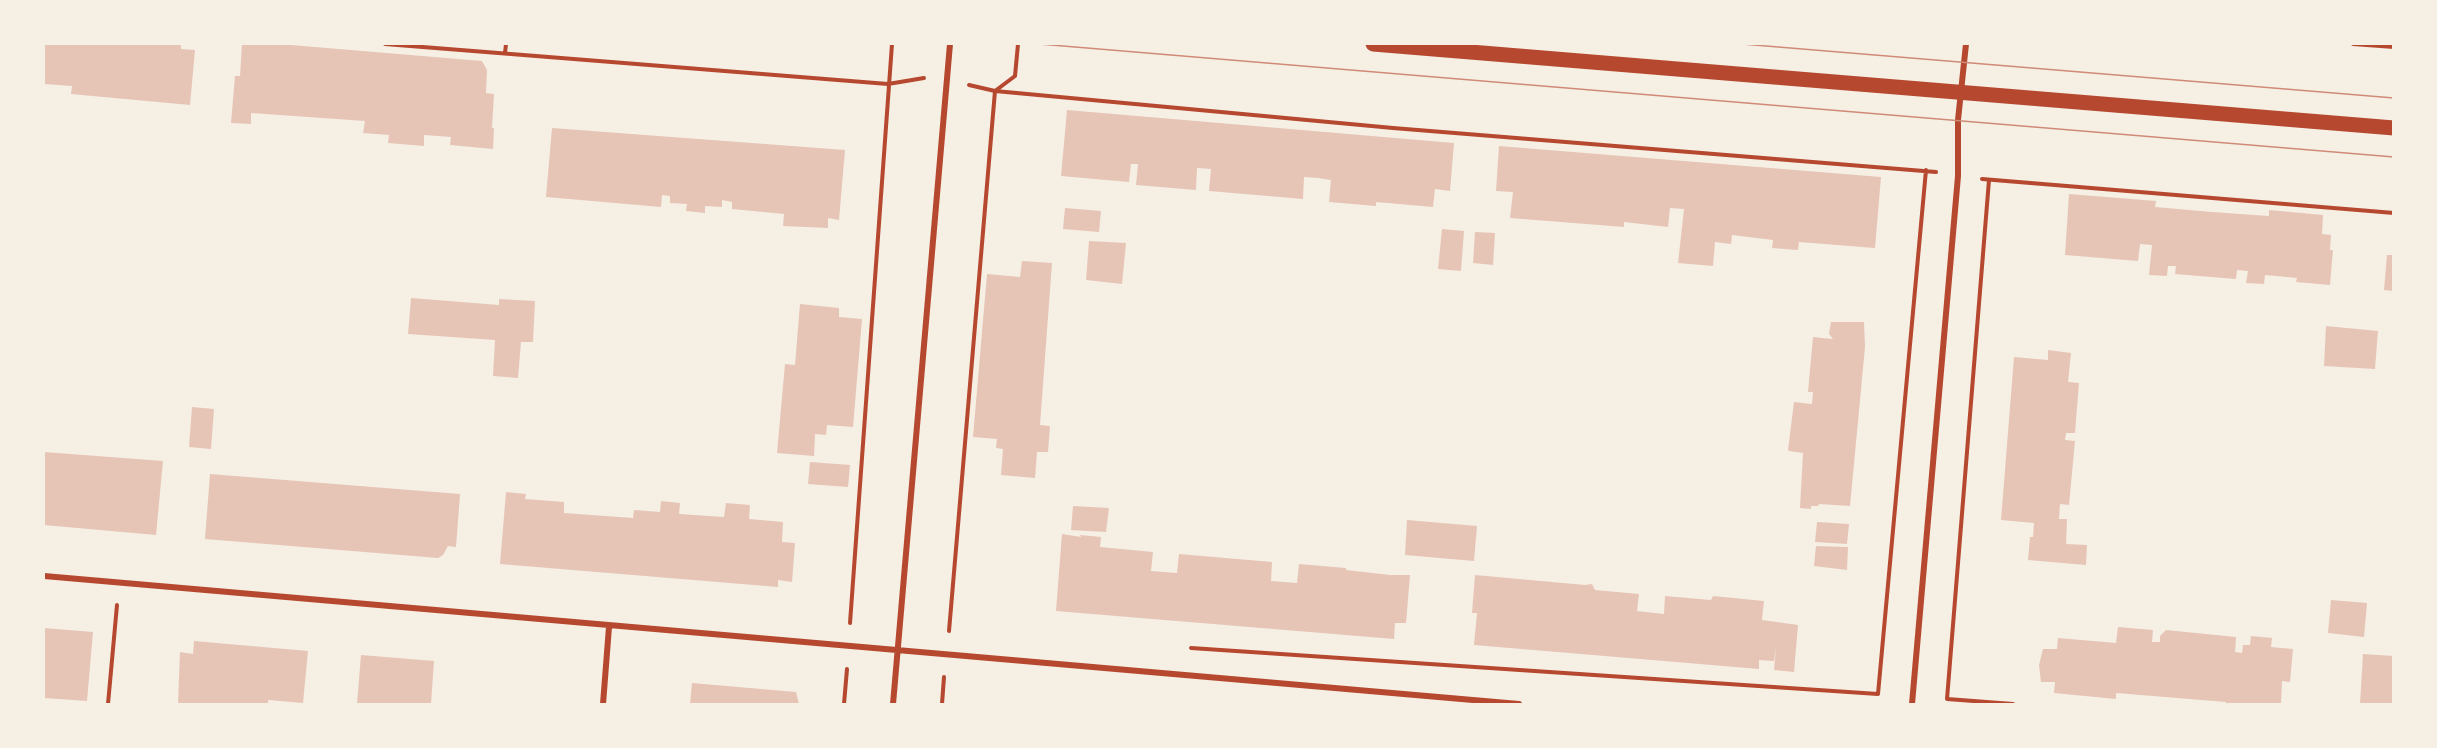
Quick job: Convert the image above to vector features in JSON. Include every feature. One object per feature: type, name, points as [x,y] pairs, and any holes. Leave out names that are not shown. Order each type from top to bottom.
[{"type":"main road","points":[[1373,44],[1962,90],[2394,128]]},
{"type":"street","points":[[892,705],[950,44]]},
{"type":"street","points":[[1912,705],[1958,176],[1958,120],[1966,44]]},
{"type":"street","points":[[44,576],[1519,705]]},
{"type":"street","points":[[603,705],[609,627]]},
{"type":"path","points":[[385,44],[888,84],[925,78],[946,80],[995,91],[1393,128],[1926,170],[1878,694],[1187,648]]},
{"type":"path","points":[[505,53],[506,44]]},
{"type":"path","points":[[844,705],[892,44]]},
{"type":"path","points":[[961,633],[949,632],[995,91],[1015,76],[1018,44]]},
{"type":"path","points":[[2353,44],[2394,47]]},
{"type":"path","points":[[2013,705],[1947,699],[1989,180],[2394,213]]},
{"type":"path","points":[[108,705],[119,583]]},
{"type":"path","points":[[942,705],[946,654]]},
{"type":"building","points":[[44,44],[181,44],[181,49],[195,50],[190,105],[71,94],[72,86],[44,84]]},
{"type":"building","points":[[242,44],[279,44],[482,61],[487,70],[486,93],[494,94],[493,149],[450,145],[451,137],[424,135],[424,146],[388,143],[389,135],[363,133],[365,121],[251,113],[251,124],[231,123],[235,76],[240,76]]},
{"type":"building","points":[[1067,110],[1454,143],[1450,191],[1435,189],[1433,207],[1376,202],[1376,206],[1329,202],[1331,180],[1318,178],[1304,177],[1303,199],[1209,191],[1211,169],[1197,168],[1196,190],[1136,185],[1138,164],[1131,164],[1129,182],[1061,176]]},
{"type":"building","points":[[552,128],[845,150],[839,220],[828,218],[828,228],[783,226],[784,214],[732,209],[732,202],[722,200],[722,207],[705,206],[705,213],[686,211],[687,204],[670,203],[670,196],[662,195],[661,207],[546,197]]},
{"type":"building","points":[[1499,146],[1881,177],[1875,248],[1799,242],[1798,250],[1772,248],[1773,240],[1732,235],[1731,244],[1715,242],[1713,266],[1678,263],[1684,209],[1670,208],[1668,227],[1624,222],[1624,227],[1510,218],[1513,192],[1496,191]]},
{"type":"building","points":[[2069,194],[2156,201],[2155,207],[2212,212],[2269,216],[2269,210],[2323,215],[2322,234],[2331,235],[2330,250],[2333,250],[2330,285],[2296,282],[2297,278],[2265,275],[2264,284],[2246,283],[2248,271],[2237,270],[2236,279],[2175,274],[2176,266],[2168,266],[2167,276],[2149,275],[2152,245],[2140,244],[2138,261],[2065,255]]},
{"type":"building","points":[[1065,208],[1101,211],[1099,232],[1063,229]]},
{"type":"building","points":[[1442,229],[1464,231],[1461,271],[1438,269]]},
{"type":"building","points":[[1475,232],[1495,233],[1493,265],[1473,263]]},
{"type":"building","points":[[1089,241],[1126,243],[1122,284],[1086,280]]},
{"type":"building","points":[[2387,255],[2394,255],[2394,291],[2384,290]]},
{"type":"building","points":[[1022,261],[1052,263],[1040,425],[1050,426],[1048,452],[1037,452],[1035,478],[1001,475],[1003,449],[996,448],[997,439],[973,437],[987,274],[1020,277]]},
{"type":"building","points":[[411,298],[499,305],[499,299],[535,301],[533,342],[521,342],[518,378],[493,376],[495,340],[408,334]]},
{"type":"building","points":[[800,304],[839,308],[839,317],[862,319],[853,427],[827,425],[826,435],[815,434],[814,456],[777,453],[785,364],[795,365]]},
{"type":"building","points":[[1831,322],[1864,322],[1865,347],[1850,506],[1819,504],[1811,506],[1811,509],[1800,508],[1803,453],[1788,450],[1794,402],[1812,404],[1813,392],[1808,392],[1813,337],[1833,339],[1829,334]]},
{"type":"building","points":[[2326,326],[2378,331],[2375,369],[2324,366]]},
{"type":"building","points":[[2048,350],[2071,353],[2068,382],[2079,383],[2075,433],[2066,433],[2065,440],[2075,441],[2069,505],[2060,504],[2059,519],[2067,519],[2066,544],[2087,545],[2086,565],[2028,560],[2034,523],[2001,520],[2014,357],[2048,360]]},
{"type":"building","points":[[192,407],[214,409],[211,449],[189,447]]},
{"type":"building","points":[[44,452],[163,461],[156,535],[44,525]]},
{"type":"building","points":[[810,462],[850,465],[848,487],[808,484]]},
{"type":"building","points":[[210,474],[460,494],[456,547],[448,546],[443,555],[438,558],[205,539]]},
{"type":"building","points":[[506,492],[526,494],[525,499],[564,502],[564,513],[633,518],[634,510],[660,512],[661,501],[680,503],[679,514],[724,517],[726,503],[750,505],[749,519],[783,522],[782,542],[795,543],[792,582],[778,580],[778,587],[500,564]]},
{"type":"building","points":[[1073,506],[1109,508],[1106,532],[1071,530]]},
{"type":"building","points":[[1407,520],[1477,526],[1474,561],[1405,555]]},
{"type":"building","points":[[1817,522],[1849,524],[1847,544],[1815,542]]},
{"type":"building","points":[[1062,534],[1101,537],[1100,547],[1153,552],[1151,571],[1177,573],[1179,554],[1272,562],[1271,581],[1297,583],[1299,564],[1390,575],[1410,575],[1406,623],[1395,623],[1394,639],[1056,611]]},
{"type":"building","points":[[1816,546],[1848,547],[1847,570],[1814,566]]},
{"type":"building","points":[[1475,575],[1592,584],[1595,590],[1639,594],[1637,611],[1664,614],[1665,596],[1711,600],[1713,596],[1764,601],[1762,620],[1798,625],[1794,672],[1774,670],[1776,646],[1774,661],[1759,660],[1759,669],[1474,645],[1477,613],[1472,613]]},
{"type":"building","points":[[2331,600],[2367,603],[2364,637],[2328,633]]},
{"type":"building","points":[[2118,627],[2153,630],[2152,642],[2160,642],[2160,636],[2166,630],[2236,637],[2235,652],[2242,653],[2243,645],[2250,645],[2251,636],[2272,638],[2271,647],[2293,649],[2290,682],[2282,681],[2281,704],[2226,704],[2226,702],[2116,693],[2116,699],[2054,693],[2055,682],[2041,682],[2039,665],[2043,649],[2057,649],[2058,638],[2116,643]]},
{"type":"building","points":[[44,628],[93,632],[87,701],[44,698]]},
{"type":"building","points":[[194,641],[308,651],[303,703],[268,700],[268,704],[178,704],[180,652],[193,654]]},
{"type":"building","points":[[2363,654],[2394,656],[2394,704],[2360,704]]},
{"type":"building","points":[[361,655],[434,661],[431,704],[357,704]]},
{"type":"building","points":[[692,683],[796,692],[799,704],[690,704]]},
{"type":"tram line","points":[[1039,44],[2394,157]]},
{"type":"tram line","points":[[1742,44],[2394,98]]}]
